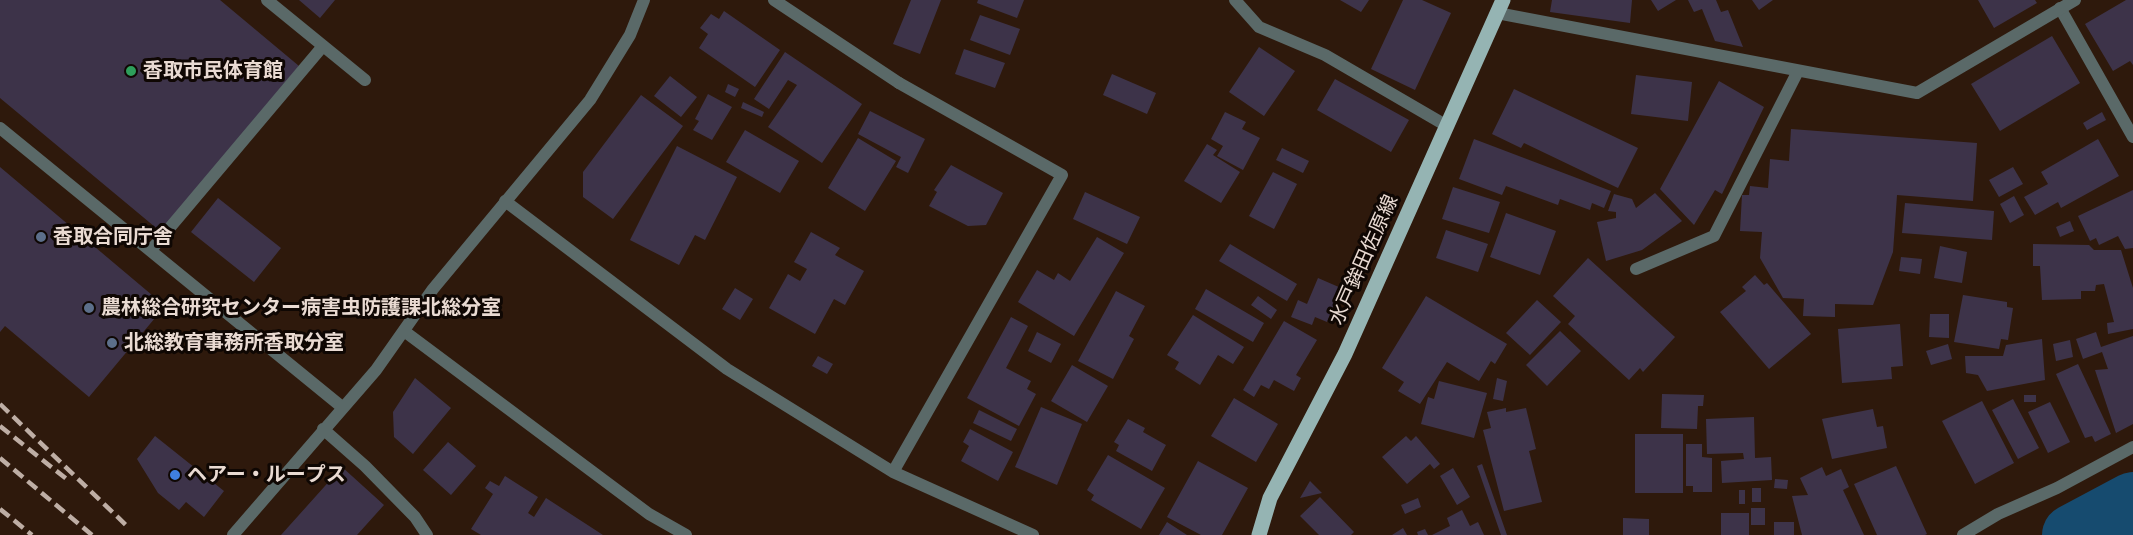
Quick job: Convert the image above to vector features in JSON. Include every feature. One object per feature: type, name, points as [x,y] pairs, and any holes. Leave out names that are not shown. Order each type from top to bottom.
[{"type":"main road","name":"水戸鉾田佐原線","points":[[1259,535],[1270,498],[1345,354],[1500,7]]},
{"type":"street","points":[[267,0],[365,80]]},
{"type":"street","points":[[233,535],[376,370],[433,289],[590,100],[630,34],[644,0]]},
{"type":"street","points":[[774,0],[899,83],[1062,175],[893,472]]},
{"type":"street","points":[[1235,0],[1258,27],[1325,55],[1447,126]]},
{"type":"street","points":[[1500,7],[1797,72],[1917,93],[2058,4],[2075,0]]},
{"type":"street","points":[[2058,4],[2133,137]]},
{"type":"street","points":[[152,250],[323,46]]},
{"type":"street","points":[[1636,269],[1714,236],[1797,72]]},
{"type":"street","points":[[0,128],[342,407]]},
{"type":"street","points":[[505,201],[727,369],[893,472],[1033,535]]},
{"type":"street","points":[[404,331],[649,514],[686,535]]},
{"type":"street","points":[[323,429],[365,466],[415,517],[427,535]]},
{"type":"street","points":[[1963,535],[1998,514],[2057,488],[2133,447]]},
{"type":"building","points":[[0,0],[220,0],[299,66],[161,232],[0,98]]},
{"type":"building","points":[[299,0],[335,0],[320,18]]},
{"type":"building","points":[[911,0],[941,0],[920,54],[893,44]]},
{"type":"building","points":[[978,0],[1024,0],[1017,18],[977,3]]},
{"type":"building","points":[[1340,0],[1369,0],[1361,12]]},
{"type":"building","points":[[1403,0],[1422,0],[1451,13],[1415,90],[1371,69]]},
{"type":"building","points":[[1552,0],[1632,0],[1630,23],[1550,12]]},
{"type":"building","points":[[1651,0],[1676,0],[1658,11]]},
{"type":"building","points":[[1688,0],[1716,0],[1721,12],[1728,10],[1743,47],[1715,41],[1702,9],[1694,12]]},
{"type":"building","points":[[1752,0],[1773,0],[1759,10]]},
{"type":"building","points":[[1978,0],[2035,0],[2037,3],[1994,28]]},
{"type":"building","points":[[2126,0],[2133,0],[2133,65],[2130,61],[2113,71],[2085,24]]},
{"type":"building","points":[[724,11],[780,50],[755,87],[699,48],[708,34],[700,28],[711,14],[719,19]]},
{"type":"building","points":[[980,15],[1020,29],[1010,55],[970,40]]},
{"type":"building","points":[[2052,36],[2080,83],[2000,131],[1971,84]]},
{"type":"building","points":[[1259,47],[1295,71],[1264,116],[1229,92]]},
{"type":"building","points":[[964,49],[1005,63],[995,88],[955,74]]},
{"type":"building","points":[[785,52],[862,104],[822,163],[768,127],[797,85],[788,80],[769,109],[754,99]]},
{"type":"building","points":[[1112,74],[1156,93],[1147,114],[1103,95]]},
{"type":"building","points":[[1636,75],[1692,82],[1688,121],[1631,114]]},
{"type":"building","points":[[670,76],[697,97],[681,117],[654,96]]},
{"type":"building","points":[[1335,79],[1409,120],[1391,152],[1317,110]]},
{"type":"building","points":[[1719,81],[1764,107],[1722,194],[1715,190],[1694,225],[1660,189]]},
{"type":"building","points":[[728,84],[739,89],[735,97],[725,92]]},
{"type":"building","points":[[1514,89],[1638,148],[1618,188],[1524,143],[1521,148],[1492,134]]},
{"type":"building","points":[[708,94],[732,107],[712,140],[693,130],[699,121],[695,119]]},
{"type":"building","points":[[641,95],[683,126],[613,219],[583,197],[583,172]]},
{"type":"building","points":[[743,102],[764,112],[762,117],[741,108]]},
{"type":"building","points":[[870,111],[925,139],[908,173],[896,167],[901,157],[858,134]]},
{"type":"building","points":[[1225,112],[1246,122],[1242,129],[1260,138],[1243,170],[1217,156],[1223,146],[1211,139]]},
{"type":"building","points":[[2102,112],[2106,120],[2087,130],[2083,123]]},
{"type":"building","points":[[1791,129],[1977,143],[1973,201],[1897,195],[1893,252],[1873,305],[1835,304],[1835,317],[1803,316],[1804,299],[1783,298],[1760,258],[1762,232],[1740,231],[1742,195],[1749,195],[1750,186],[1768,188],[1770,159],[1789,161]]},
{"type":"building","points":[[745,130],[799,161],[780,193],[726,162]]},
{"type":"building","points":[[858,138],[896,161],[865,211],[828,188]]},
{"type":"building","points":[[1474,139],[1611,191],[1604,208],[1592,203],[1590,210],[1560,199],[1558,205],[1506,186],[1502,195],[1459,179]]},
{"type":"building","points":[[2098,139],[2119,176],[2061,208],[2058,202],[2035,215],[2024,197],[2048,184],[2041,172]]},
{"type":"building","points":[[1207,144],[1217,150],[1213,155],[1240,172],[1221,203],[1184,181]]},
{"type":"building","points":[[677,146],[737,177],[705,240],[695,235],[679,265],[630,240]]},
{"type":"building","points":[[1282,148],[1309,161],[1303,173],[1276,160]]},
{"type":"building","points":[[951,165],[1003,193],[986,225],[968,226],[929,206],[937,192],[934,190]]},
{"type":"building","name":"香取合同庁舎","points":[[0,167],[165,306],[89,397],[5,326],[0,332]]},
{"type":"building","points":[[2013,167],[2023,184],[1999,197],[1989,180]]},
{"type":"building","points":[[1273,172],[1297,184],[1274,229],[1249,216]]},
{"type":"building","points":[[1453,187],[1500,202],[1489,233],[1442,219]]},
{"type":"building","points":[[2133,190],[2133,248],[2125,249],[2118,236],[2099,245],[2096,238],[2090,241],[2078,216]]},
{"type":"building","points":[[1085,192],[1140,217],[1127,244],[1073,219]]},
{"type":"building","points":[[1655,193],[1682,221],[1642,250],[1606,261],[1597,222],[1616,218],[1616,212],[1608,211],[1614,194],[1632,199],[1636,208]]},
{"type":"building","points":[[2014,196],[2024,215],[2010,223],[2000,204]]},
{"type":"building","points":[[218,198],[281,248],[254,282],[191,232]]},
{"type":"building","points":[[1905,203],[1994,211],[1992,240],[1902,233]]},
{"type":"building","points":[[1506,213],[1556,231],[1540,275],[1490,257]]},
{"type":"building","points":[[2070,221],[2074,231],[2060,237],[2056,227]]},
{"type":"building","points":[[1446,230],[1488,244],[1478,272],[1436,258]]},
{"type":"building","points":[[811,232],[840,248],[835,255],[864,271],[845,305],[834,299],[815,334],[769,308],[788,274],[800,281],[807,269],[794,262]]},
{"type":"building","points":[[1097,237],[1124,253],[1074,336],[1018,302],[1037,270],[1054,280],[1058,273],[1070,281]]},
{"type":"building","points":[[1230,244],[1297,284],[1287,301],[1219,261]]},
{"type":"building","points":[[2033,244],[2089,245],[2094,250],[2121,250],[2133,288],[2133,329],[2108,334],[2107,323],[2114,322],[2104,284],[2096,285],[2095,291],[2081,291],[2081,299],[2042,300],[2040,266],[2033,266]]},
{"type":"building","points":[[1940,246],[1967,252],[1962,283],[1934,278]]},
{"type":"building","points":[[1901,257],[1922,259],[1920,274],[1899,271]]},
{"type":"building","points":[[1588,258],[1675,337],[1643,372],[1640,368],[1629,380],[1568,324],[1575,316],[1553,296]]},
{"type":"building","points":[[1755,275],[1764,285],[1767,283],[1811,334],[1769,369],[1720,312],[1746,291],[1742,287]]},
{"type":"building","points":[[1318,278],[1341,288],[1327,322],[1315,317],[1312,325],[1291,317],[1298,300],[1307,304]]},
{"type":"building","points":[[735,288],[753,299],[740,320],[722,309]]},
{"type":"building","points":[[1206,289],[1264,323],[1253,342],[1195,309]]},
{"type":"building","points":[[1116,291],[1145,306],[1129,336],[1134,339],[1113,379],[1078,361]]},
{"type":"building","points":[[1963,295],[2007,302],[2007,307],[2013,308],[2008,340],[2001,339],[1999,349],[1954,342]]},
{"type":"building","points":[[1258,296],[1277,310],[1271,319],[1251,305]]},
{"type":"building","points":[[1426,296],[1507,344],[1495,364],[1491,361],[1479,381],[1447,362],[1420,404],[1398,391],[1404,382],[1382,368]]},
{"type":"building","points":[[1537,300],[1561,322],[1530,355],[1506,333]]},
{"type":"building","points":[[1930,314],[1949,314],[1949,338],[1929,337]]},
{"type":"building","points":[[1193,315],[1244,347],[1233,364],[1218,355],[1200,385],[1175,369],[1179,362],[1167,355]]},
{"type":"building","points":[[1011,317],[1028,326],[1006,368],[1031,381],[1027,389],[1036,394],[1019,426],[967,398]]},
{"type":"building","points":[[1284,321],[1317,340],[1296,375],[1301,378],[1294,391],[1274,380],[1269,389],[1261,385],[1254,397],[1243,390]]},
{"type":"building","points":[[1900,324],[1903,366],[1891,367],[1892,379],[1842,383],[1838,329]]},
{"type":"building","points":[[1560,331],[1581,351],[1547,386],[1526,365]]},
{"type":"building","points":[[1037,332],[1061,344],[1051,363],[1028,351]]},
{"type":"building","points":[[2096,332],[2101,347],[2133,336],[2133,424],[2116,433],[2095,370],[2108,369],[2102,352],[2083,359],[2076,339]]},
{"type":"building","points":[[2042,339],[2045,380],[1987,391],[1978,375],[1966,373],[1965,356],[2003,356],[2006,345]]},
{"type":"building","points":[[2070,340],[2073,357],[2056,361],[2053,344]]},
{"type":"building","points":[[1948,344],[1952,359],[1931,365],[1926,351]]},
{"type":"building","points":[[818,356],[833,364],[827,374],[812,366]]},
{"type":"building","points":[[2078,364],[2111,434],[2095,442],[2092,436],[2085,438],[2056,374]]},
{"type":"building","points":[[1072,365],[1108,386],[1087,422],[1051,401]]},
{"type":"building","points":[[415,378],[451,408],[413,454],[394,437],[393,412]]},
{"type":"building","points":[[1497,378],[1507,381],[1503,401],[1493,399]]},
{"type":"building","points":[[1439,381],[1487,393],[1474,438],[1421,424],[1428,397],[1434,399]]},
{"type":"building","points":[[1662,394],[1704,395],[1703,406],[1698,406],[1697,429],[1661,428]]},
{"type":"building","points":[[2024,395],[2036,395],[2036,402],[2024,402]]},
{"type":"building","points":[[1234,398],[1278,424],[1256,462],[1211,436]]},
{"type":"building","points":[[2013,399],[2039,448],[2018,459],[1992,410]]},
{"type":"building","points":[[1982,401],[2014,463],[1975,484],[1942,421]]},
{"type":"building","points":[[2050,402],[2070,442],[2048,453],[2028,412]]},
{"type":"building","points":[[1041,407],[1082,424],[1057,485],[1015,467]]},
{"type":"building","points":[[1506,408],[1506,412],[1526,408],[1536,449],[1529,451],[1542,502],[1504,511],[1483,430],[1491,428],[1487,412]]},
{"type":"building","points":[[1873,409],[1877,427],[1883,426],[1887,448],[1832,459],[1822,419]]},
{"type":"building","points":[[979,410],[1017,429],[1011,441],[973,423]]},
{"type":"building","points":[[1754,417],[1755,458],[1771,457],[1772,480],[1722,483],[1721,461],[1744,459],[1743,453],[1707,454],[1706,419]]},
{"type":"building","points":[[1128,419],[1145,428],[1143,432],[1166,445],[1152,471],[1116,451],[1119,445],[1114,442]]},
{"type":"building","points":[[970,429],[1013,452],[998,481],[961,461],[969,446],[963,442]]},
{"type":"building","points":[[1635,434],[1683,434],[1683,493],[1635,493]]},
{"type":"building","name":"ヘアー・ループス","points":[[155,436],[224,491],[204,517],[186,502],[179,510],[158,493],[137,459]]},
{"type":"building","points":[[1406,436],[1411,441],[1416,436],[1440,464],[1434,469],[1430,464],[1407,484],[1382,457]]},
{"type":"building","points":[[448,442],[476,466],[451,495],[423,470]]},
{"type":"building","points":[[1686,444],[1702,444],[1702,457],[1712,458],[1712,492],[1693,492],[1693,486],[1686,486]]},
{"type":"building","points":[[1108,455],[1165,488],[1141,529],[1091,500],[1094,495],[1087,490]]},
{"type":"building","points":[[1198,461],[1248,488],[1222,535],[1201,535],[1167,517]]},
{"type":"building","points":[[1482,464],[1507,535],[1501,535],[1477,466]]},
{"type":"building","points":[[1896,466],[1927,534],[1925,535],[1877,535],[1854,484]]},
{"type":"building","points":[[342,467],[384,505],[357,535],[281,535]]},
{"type":"building","points":[[1822,467],[1826,476],[1841,469],[1849,487],[1843,490],[1864,535],[1802,535],[1792,496],[1808,495],[1800,478]]},
{"type":"building","points":[[1453,468],[1470,497],[1457,505],[1440,476]]},
{"type":"building","points":[[505,476],[538,497],[528,513],[534,517],[546,498],[603,535],[481,535],[471,529],[493,494],[485,488],[490,481],[499,486]]},
{"type":"building","points":[[1775,479],[1788,480],[1787,489],[1774,488]]},
{"type":"building","points":[[1310,481],[1322,493],[1300,498]]},
{"type":"building","points":[[1752,488],[1761,488],[1761,502],[1752,502]]},
{"type":"building","points":[[1739,490],[1745,490],[1745,504],[1739,504]]},
{"type":"building","points":[[1320,497],[1354,532],[1351,535],[1319,535],[1300,516]]},
{"type":"building","points":[[1418,498],[1421,507],[1405,514],[1401,505]]},
{"type":"building","points":[[1751,508],[1765,508],[1765,525],[1751,525]]},
{"type":"building","points":[[1462,510],[1470,526],[1478,522],[1484,535],[1432,535],[1450,526],[1447,518]]},
{"type":"building","points":[[1721,513],[1749,513],[1749,535],[1721,535]]},
{"type":"building","points":[[1623,518],[1649,519],[1649,535],[1623,535]]},
{"type":"building","points":[[1167,522],[1187,535],[1159,535]]},
{"type":"building","points":[[1774,522],[1794,522],[1794,535],[1774,535]]},
{"type":"building","points":[[1403,528],[1407,535],[1392,535]]},
{"type":"building","points":[[1425,529],[1428,535],[1418,535],[1417,532]]},
{"type":"waterway","points":[[2073,535],[2133,503]]},
{"type":"railway","points":[[0,404],[128,527]]},
{"type":"railway","points":[[0,426],[69,481]]},
{"type":"railway","points":[[0,458],[92,535]]},
{"type":"railway","points":[[0,509],[32,535]]},
{"type":"place","name":"香取市民体育館","points":[[131,71]]},
{"type":"place","name":"香取合同庁舎","points":[[41,237]]},
{"type":"place","name":"農林総合研究センター病害虫防護課北総分室","points":[[89,308]]},
{"type":"place","name":"北総教育事務所香取分室","points":[[112,343]]},
{"type":"place","name":"ヘアー・ループス","points":[[175,475]]}]
